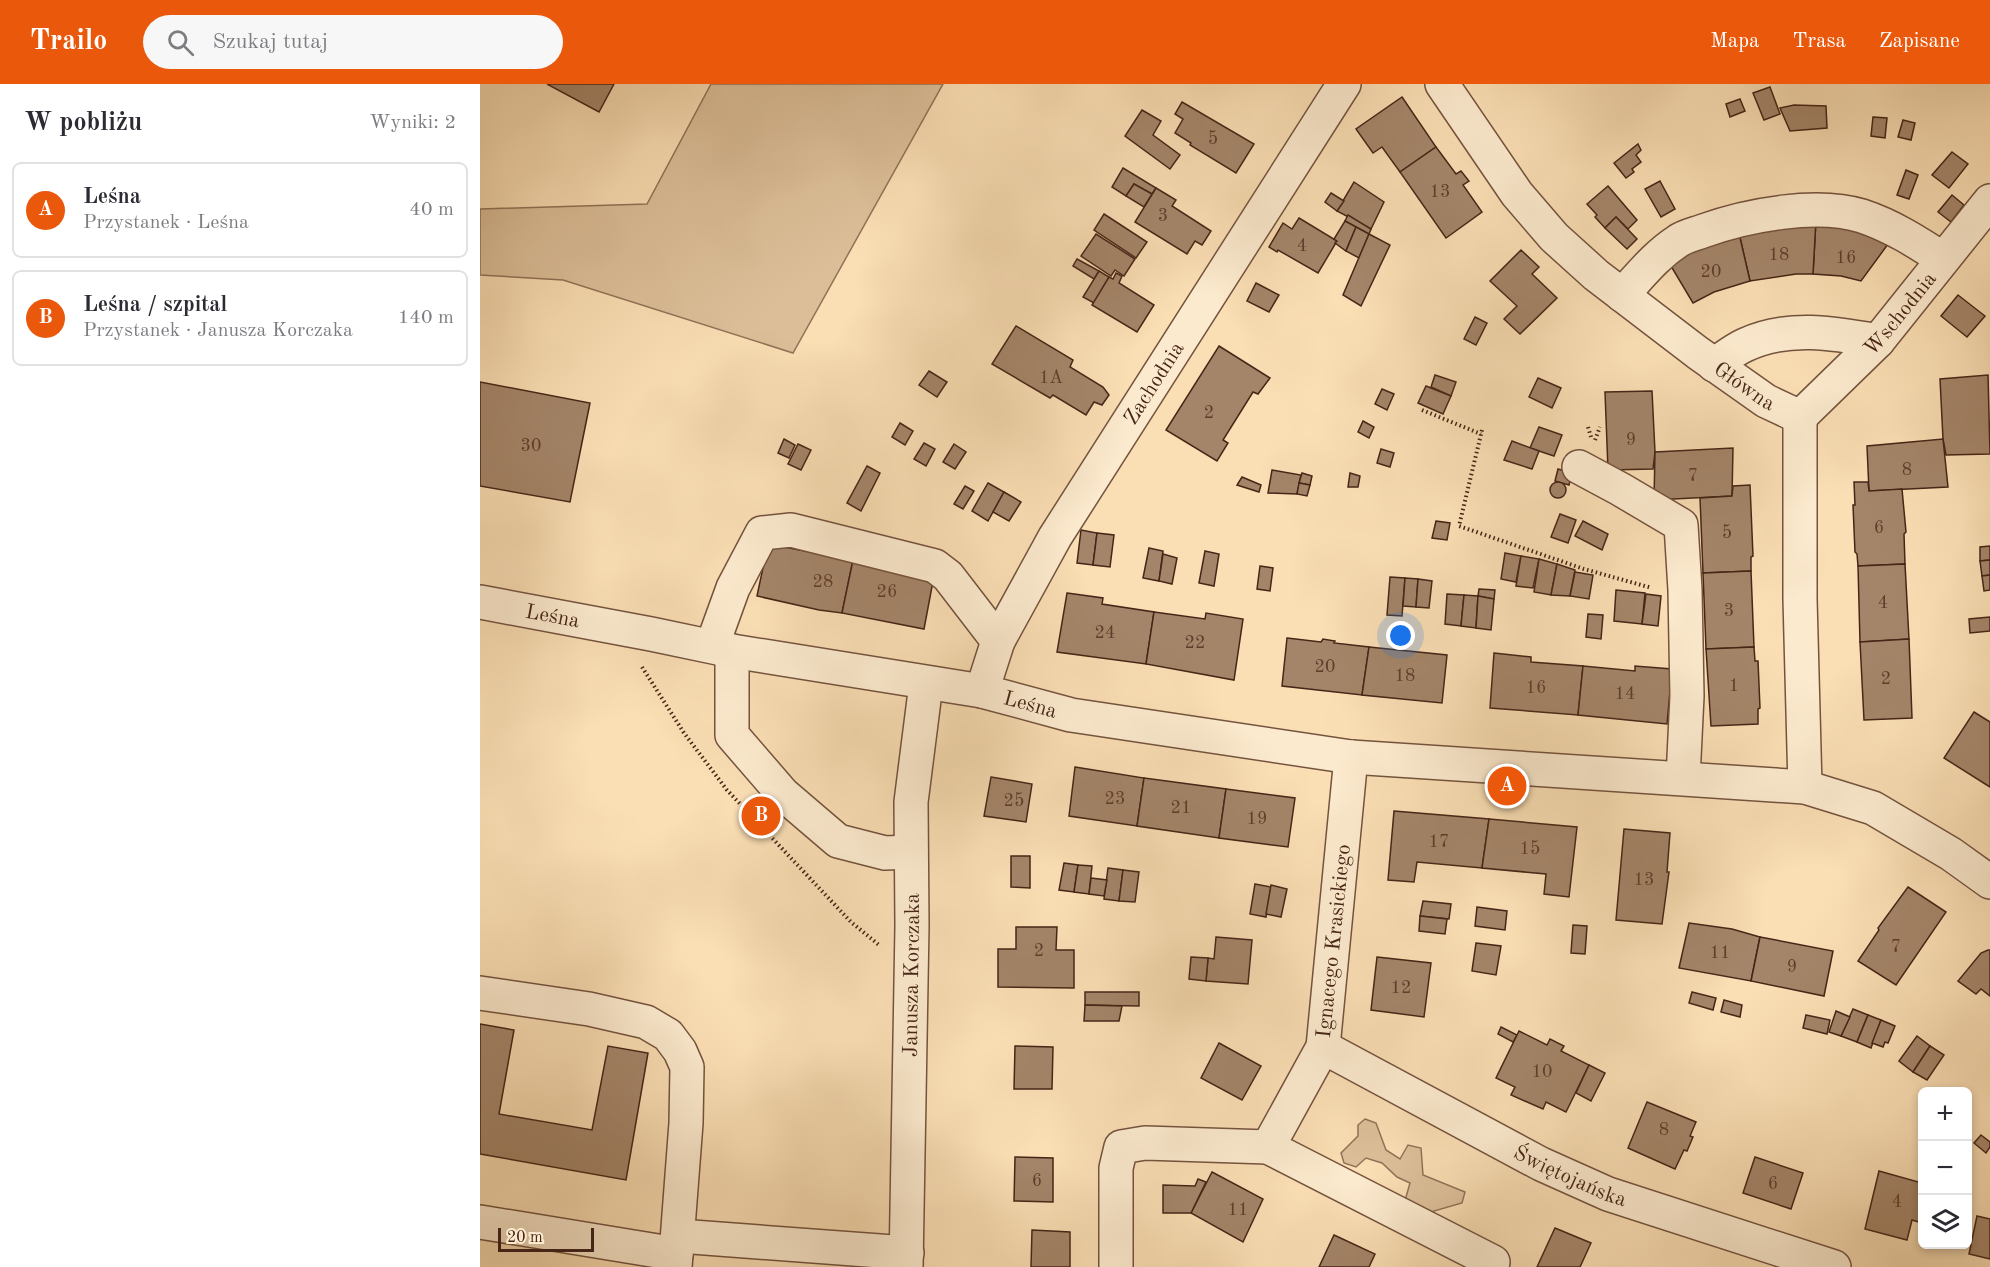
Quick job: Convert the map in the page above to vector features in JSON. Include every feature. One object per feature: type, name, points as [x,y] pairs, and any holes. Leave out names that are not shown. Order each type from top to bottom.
[{"type":"street","name":"Zachodnia","points":[[982,692],[998,641],[1055,537],[1344,84]]},
{"type":"street","name":"Główna","points":[[1442,84],[1517,194],[1535,216],[1596,276],[1766,400],[1800,417],[1800,599],[1805,787]]},
{"type":"street","name":"Wschodnia","points":[[1800,417],[1878,341],[1990,201]]},
{"type":"street","points":[[1622,296],[1656,256],[1680,239],[1725,223],[1767,214],[1812,210],[1860,216],[1906,234],[1943,259]]},
{"type":"street","points":[[1714,364],[1744,345],[1778,333],[1832,333],[1878,341]]},
{"type":"street","points":[[1586,456],[1620,489],[1681,525],[1687,696],[1683,778]]},
{"type":"street","points":[[910,852],[885,853],[838,841],[783,794],[732,735],[722,649],[733,588],[762,533],[791,530],[935,566],[948,576],[998,641]]},
{"type":"street","name":"Leśna","points":[[480,602],[722,649],[982,692],[1071,715],[1352,757],[1805,787],[1873,808],[1951,854],[1990,882]]},
{"type":"street","name":"Janusza Korczaka","points":[[906,1260],[912,926],[911,802],[926,684]]},
{"type":"street","name":"Ignacego Krasickiego","points":[[1268,1147],[1323,1047],[1352,757]]},
{"type":"street","points":[[480,993],[589,1009],[646,1022],[668,1035],[680,1051],[687,1067],[686,1123],[676,1253]]},
{"type":"street","name":"Świętojańska","points":[[1323,1047],[1541,1164],[1608,1194],[1834,1267]]},
{"type":"street","points":[[1116,1267],[1116,1168],[1121,1148],[1145,1143],[1268,1147],[1492,1262]]},
{"type":"street","points":[[480,1222],[676,1253],[906,1260]]},
{"type":"path","points":[[1422,410],[1482,432],[1459,526],[1606,576],[1685,596]]},
{"type":"path","points":[[1586,456],[1600,427]]},
{"type":"shaded area","points":[[711,84],[943,84],[793,353],[563,280],[480,275],[480,209],[647,204]]},
{"type":"shaded area","points":[[1365,1119],[1376,1123],[1386,1150],[1400,1159],[1408,1145],[1421,1148],[1423,1175],[1465,1192],[1462,1203],[1424,1214],[1407,1206],[1406,1197],[1410,1183],[1397,1177],[1382,1163],[1366,1158],[1356,1167],[1344,1163],[1341,1153],[1358,1136],[1358,1125]]},
{"type":"building","points":[[547,84],[614,84],[599,112]]},
{"type":"building","points":[[1770,87],[1780,114],[1764,120],[1753,93]]},
{"type":"building","points":[[1402,97],[1436,147],[1400,172],[1382,147],[1373,153],[1356,129]]},
{"type":"building","points":[[1740,99],[1745,111],[1730,117],[1726,104]]},
{"type":"building","points":[[1182,102],[1254,144],[1236,173],[1190,145],[1191,143],[1175,133],[1183,119],[1175,114]]},
{"type":"building","points":[[1794,105],[1826,106],[1827,128],[1790,131],[1780,108]]},
{"type":"building","points":[[1142,110],[1161,121],[1153,135],[1180,155],[1170,169],[1125,136]]},
{"type":"building","points":[[1873,117],[1887,118],[1885,138],[1871,136]]},
{"type":"building","points":[[1903,120],[1915,123],[1911,140],[1898,137]]},
{"type":"building","points":[[1638,144],[1641,150],[1636,155],[1641,162],[1626,178],[1614,163]]},
{"type":"building","points":[[1436,147],[1456,174],[1461,171],[1469,181],[1463,185],[1482,212],[1446,238],[1400,172]]},
{"type":"building","points":[[1952,152],[1968,164],[1949,188],[1932,175]]},
{"type":"building","points":[[1123,168],[1156,188],[1152,194],[1134,184],[1126,196],[1112,187]]},
{"type":"building","points":[[1906,170],[1918,175],[1909,199],[1897,195]]},
{"type":"building","points":[[1660,181],[1675,209],[1661,217],[1645,189]]},
{"type":"building","points":[[1354,182],[1384,202],[1371,229],[1337,211]]},
{"type":"building","points":[[1134,184],[1152,194],[1144,207],[1126,196]]},
{"type":"building","points":[[1608,186],[1637,220],[1628,229],[1616,217],[1605,228],[1587,204]]},
{"type":"building","points":[[1156,188],[1176,200],[1172,206],[1211,231],[1202,245],[1195,241],[1187,254],[1135,222]]},
{"type":"building","points":[[1331,193],[1344,201],[1337,211],[1325,202]]},
{"type":"building","points":[[1952,195],[1964,205],[1951,222],[1938,212]]},
{"type":"building","points":[[1104,214],[1147,242],[1136,258],[1094,230]]},
{"type":"building","points":[[1348,215],[1371,229],[1369,234],[1345,221]]},
{"type":"building","points":[[1616,217],[1637,239],[1627,249],[1605,228]]},
{"type":"building","points":[[1299,218],[1337,241],[1318,273],[1269,247],[1283,223],[1292,229]]},
{"type":"building","points":[[1816,220],[1891,240],[1861,281],[1841,276],[1813,274]]},
{"type":"building","points":[[1816,220],[1813,274],[1796,274],[1750,281],[1738,229]]},
{"type":"building","points":[[1345,221],[1356,227],[1346,251],[1335,243],[1337,241],[1334,239]]},
{"type":"building","points":[[1356,227],[1369,234],[1359,258],[1346,251]]},
{"type":"building","points":[[1738,229],[1750,281],[1714,292],[1693,303],[1668,261]]},
{"type":"building","points":[[1096,234],[1135,259],[1124,276],[1115,270],[1111,276],[1081,256]]},
{"type":"building","points":[[1369,234],[1390,245],[1361,306],[1343,295]]},
{"type":"building","points":[[1521,250],[1539,267],[1532,274],[1557,298],[1520,334],[1504,319],[1517,306],[1490,281]]},
{"type":"building","points":[[1077,259],[1099,271],[1094,279],[1073,266]]},
{"type":"building","points":[[1099,271],[1109,277],[1094,303],[1083,297]]},
{"type":"building","points":[[1116,273],[1122,276],[1119,283],[1154,305],[1137,332],[1092,305],[1109,277],[1113,279]]},
{"type":"building","points":[[1256,283],[1279,295],[1269,312],[1247,301]]},
{"type":"building","points":[[1958,295],[1985,316],[1967,337],[1941,316]]},
{"type":"building","points":[[1475,317],[1487,323],[1476,345],[1464,339]]},
{"type":"building","points":[[1016,326],[1073,360],[1070,367],[1103,387],[1109,395],[1102,405],[1094,402],[1086,415],[1053,395],[1050,398],[992,364]]},
{"type":"building","points":[[1219,346],[1270,378],[1258,394],[1253,392],[1223,440],[1228,443],[1217,461],[1166,430]]},
{"type":"building","points":[[929,371],[947,382],[937,397],[919,385]]},
{"type":"building","points":[[1435,375],[1456,382],[1451,396],[1431,387]]},
{"type":"building","points":[[1988,375],[1990,454],[1946,455],[1940,379]]},
{"type":"building","points":[[1538,378],[1561,388],[1552,408],[1529,397]]},
{"type":"building","points":[[480,382],[590,403],[570,502],[480,486]]},
{"type":"building","points":[[1426,386],[1451,396],[1443,414],[1418,403]]},
{"type":"building","points":[[1382,389],[1394,394],[1387,410],[1375,404]]},
{"type":"building","points":[[1652,391],[1655,452],[1653,469],[1608,470],[1605,392]]},
{"type":"building","points":[[1363,421],[1374,427],[1369,438],[1358,432]]},
{"type":"building","points":[[900,423],[913,431],[905,445],[892,437]]},
{"type":"building","points":[[1539,427],[1562,435],[1554,456],[1530,448]]},
{"type":"building","points":[[784,439],[795,445],[789,458],[778,453]]},
{"type":"building","points":[[1943,439],[1948,487],[1869,491],[1867,446]]},
{"type":"building","points":[[1512,441],[1539,451],[1532,469],[1504,460]]},
{"type":"building","points":[[924,443],[935,449],[926,466],[914,459]]},
{"type":"building","points":[[798,444],[811,450],[801,470],[788,464]]},
{"type":"building","points":[[954,444],[966,452],[955,469],[943,462]]},
{"type":"building","points":[[1733,448],[1732,496],[1654,500],[1655,452]]},
{"type":"building","points":[[1381,449],[1394,453],[1390,467],[1377,463]]},
{"type":"building","points":[[867,466],[880,473],[861,511],[847,503]]},
{"type":"building","points":[[1558,469],[1572,473],[1569,485],[1555,481]]},
{"type":"building","points":[[1272,470],[1301,475],[1297,494],[1268,493]]},
{"type":"building","points":[[1302,473],[1312,476],[1310,485],[1299,483]]},
{"type":"building","points":[[1350,473],[1360,476],[1358,487],[1348,487]]},
{"type":"building","points":[[1242,477],[1261,485],[1259,492],[1237,485]]},
{"type":"building","points":[[1555,482],[1561,482],[1566,490],[1564,496],[1555,498],[1550,493],[1550,487]]},
{"type":"building","points":[[1854,482],[1868,482],[1869,491],[1902,489],[1906,532],[1904,534],[1905,564],[1858,566],[1855,552]]},
{"type":"building","points":[[988,483],[1004,492],[988,521],[972,511]]},
{"type":"building","points":[[1299,483],[1310,485],[1307,496],[1297,494]]},
{"type":"building","points":[[1750,485],[1753,556],[1751,557],[1751,571],[1703,573],[1700,498],[1732,496],[1733,486]]},
{"type":"building","points":[[965,486],[974,491],[963,509],[954,504]]},
{"type":"building","points":[[1004,492],[1021,502],[1009,521],[993,512]]},
{"type":"building","points":[[1560,514],[1576,520],[1568,543],[1551,537]]},
{"type":"building","points":[[1436,521],[1450,523],[1447,540],[1432,538]]},
{"type":"building","points":[[1583,521],[1608,534],[1602,550],[1575,536]]},
{"type":"building","points":[[1081,530],[1097,533],[1093,565],[1077,563]]},
{"type":"building","points":[[1097,533],[1114,535],[1110,567],[1093,565]]},
{"type":"building","points":[[768,544],[853,560],[842,613],[757,596]]},
{"type":"building","points":[[1990,546],[1990,560],[1980,561],[1980,547]]},
{"type":"building","points":[[1149,548],[1163,551],[1159,581],[1143,578]]},
{"type":"building","points":[[1205,551],[1219,554],[1214,586],[1199,583]]},
{"type":"building","points":[[1505,553],[1521,556],[1516,582],[1501,579]]},
{"type":"building","points":[[1163,554],[1177,558],[1172,584],[1159,581]]},
{"type":"building","points":[[1521,556],[1539,559],[1533,588],[1516,586]]},
{"type":"building","points":[[1539,559],[1557,564],[1551,595],[1534,592]]},
{"type":"building","points":[[853,560],[934,576],[924,629],[842,613]]},
{"type":"building","points":[[1990,560],[1990,575],[1982,576],[1980,561]]},
{"type":"building","points":[[1557,564],[1575,570],[1570,596],[1551,595]]},
{"type":"building","points":[[1905,564],[1909,639],[1860,642],[1858,566]]},
{"type":"building","points":[[1260,566],[1273,568],[1270,591],[1257,589]]},
{"type":"building","points":[[1751,571],[1754,647],[1706,649],[1703,573]]},
{"type":"building","points":[[1575,572],[1593,575],[1589,599],[1570,596]]},
{"type":"building","points":[[1990,575],[1990,590],[1984,591],[1982,576]]},
{"type":"building","points":[[1390,577],[1405,578],[1402,616],[1387,615]]},
{"type":"building","points":[[1405,578],[1418,579],[1416,607],[1403,606]]},
{"type":"building","points":[[1418,579],[1432,581],[1429,608],[1416,607]]},
{"type":"building","points":[[1479,589],[1495,590],[1494,599],[1478,596]]},
{"type":"building","points":[[1616,590],[1645,593],[1642,624],[1614,621]]},
{"type":"building","points":[[1067,593],[1103,598],[1102,604],[1154,612],[1146,664],[1057,652]]},
{"type":"building","points":[[1447,594],[1464,595],[1461,626],[1445,624]]},
{"type":"building","points":[[1646,594],[1661,596],[1658,626],[1642,624]]},
{"type":"building","points":[[1464,595],[1478,596],[1476,628],[1461,626]]},
{"type":"building","points":[[1478,596],[1494,599],[1491,630],[1476,628]]},
{"type":"building","points":[[1154,612],[1205,619],[1206,613],[1243,619],[1234,680],[1146,664]]},
{"type":"building","points":[[1588,614],[1603,615],[1601,639],[1586,637]]},
{"type":"building","points":[[1990,617],[1990,631],[1970,633],[1969,619]]},
{"type":"building","points":[[1287,638],[1321,642],[1323,639],[1335,641],[1334,643],[1369,647],[1362,695],[1282,686]]},
{"type":"building","points":[[1909,639],[1912,718],[1864,720],[1860,642]]},
{"type":"building","points":[[1369,647],[1447,655],[1442,703],[1362,695]]},
{"type":"building","points":[[1754,647],[1755,661],[1758,661],[1760,708],[1758,709],[1758,724],[1711,726],[1706,649]]},
{"type":"building","points":[[1494,653],[1531,657],[1531,662],[1583,666],[1578,715],[1490,708]]},
{"type":"building","points":[[1583,666],[1635,671],[1635,666],[1672,669],[1667,724],[1578,715]]},
{"type":"building","points":[[1974,712],[1990,722],[1990,787],[1944,758]]},
{"type":"building","points":[[1075,767],[1144,778],[1137,826],[1069,816]]},
{"type":"building","points":[[991,777],[1032,784],[1026,822],[984,816]]},
{"type":"building","points":[[1144,778],[1226,789],[1219,838],[1137,826]]},
{"type":"building","points":[[1226,789],[1295,798],[1288,847],[1219,838]]},
{"type":"building","points":[[1394,811],[1489,819],[1482,868],[1417,862],[1414,882],[1388,880]]},
{"type":"building","points":[[1489,819],[1577,827],[1569,897],[1544,894],[1546,874],[1482,868]]},
{"type":"building","points":[[1624,829],[1670,833],[1667,872],[1669,872],[1662,924],[1616,920]]},
{"type":"building","points":[[1011,856],[1030,856],[1030,888],[1011,887]]},
{"type":"building","points":[[1064,863],[1078,865],[1074,892],[1059,890]]},
{"type":"building","points":[[1078,865],[1092,866],[1089,894],[1074,892]]},
{"type":"building","points":[[1108,868],[1123,870],[1119,901],[1104,899]]},
{"type":"building","points":[[1123,870],[1139,872],[1135,902],[1119,901]]},
{"type":"building","points":[[1091,878],[1107,880],[1104,896],[1089,894]]},
{"type":"building","points":[[1255,884],[1271,887],[1266,917],[1250,914]]},
{"type":"building","points":[[1271,885],[1287,889],[1281,917],[1266,914]]},
{"type":"building","points":[[1908,887],[1946,912],[1896,985],[1858,961],[1879,930],[1878,928]]},
{"type":"building","points":[[1423,901],[1451,904],[1449,919],[1420,916]]},
{"type":"building","points":[[1477,907],[1507,911],[1505,930],[1475,926]]},
{"type":"building","points":[[1420,916],[1447,919],[1445,934],[1419,931]]},
{"type":"building","points":[[1689,923],[1732,929],[1760,937],[1751,981],[1679,968]]},
{"type":"building","points":[[1573,925],[1587,926],[1585,954],[1571,953]]},
{"type":"building","points":[[1016,927],[1057,927],[1056,950],[1074,950],[1074,988],[998,987],[998,949],[1016,949]]},
{"type":"building","points":[[1216,937],[1252,940],[1248,984],[1206,981],[1208,958],[1214,959]]},
{"type":"building","points":[[1760,937],[1833,951],[1824,996],[1751,981]]},
{"type":"building","points":[[1476,943],[1501,946],[1496,975],[1472,971]]},
{"type":"building","points":[[1990,950],[1990,996],[1981,989],[1976,994],[1958,981],[1981,953]]},
{"type":"building","points":[[1191,957],[1208,958],[1206,981],[1189,979]]},
{"type":"building","points":[[1377,957],[1431,963],[1424,1017],[1371,1010]]},
{"type":"building","points":[[1085,992],[1139,992],[1139,1006],[1085,1005]]},
{"type":"building","points":[[1692,992],[1716,998],[1713,1010],[1689,1003]]},
{"type":"building","points":[[1724,1000],[1742,1005],[1740,1017],[1721,1012]]},
{"type":"building","points":[[1085,1005],[1122,1006],[1119,1021],[1084,1021]]},
{"type":"building","points":[[1853,1009],[1868,1015],[1857,1042],[1841,1036]]},
{"type":"building","points":[[1836,1011],[1850,1017],[1841,1036],[1829,1032]]},
{"type":"building","points":[[1806,1015],[1830,1020],[1827,1034],[1803,1028]]},
{"type":"building","points":[[1868,1015],[1881,1020],[1871,1048],[1857,1042]]},
{"type":"building","points":[[1881,1020],[1895,1026],[1888,1043],[1885,1042],[1883,1047],[1872,1043]]},
{"type":"building","points":[[480,1024],[514,1030],[499,1114],[592,1130],[608,1046],[648,1053],[626,1180],[480,1154]]},
{"type":"building","points":[[1501,1027],[1517,1035],[1513,1042],[1498,1034]]},
{"type":"building","points":[[1519,1031],[1547,1045],[1550,1039],[1564,1046],[1561,1051],[1589,1065],[1566,1112],[1546,1102],[1543,1109],[1511,1095],[1515,1087],[1496,1078]]},
{"type":"building","points":[[1917,1036],[1930,1046],[1913,1072],[1899,1061]]},
{"type":"building","points":[[1219,1043],[1261,1066],[1242,1100],[1201,1078]]},
{"type":"building","points":[[1015,1046],[1053,1047],[1052,1089],[1014,1089]]},
{"type":"building","points":[[1930,1046],[1944,1055],[1927,1080],[1913,1072]]},
{"type":"building","points":[[1589,1065],[1605,1073],[1591,1101],[1576,1093]]},
{"type":"building","points":[[1647,1102],[1696,1122],[1687,1151],[1684,1150],[1675,1169],[1628,1148]]},
{"type":"building","points":[[1981,1135],[1990,1142],[1986,1153],[1974,1143]]},
{"type":"building","points":[[1015,1157],[1053,1158],[1053,1202],[1014,1201]]},
{"type":"building","points":[[1755,1157],[1803,1173],[1791,1209],[1743,1193]]},
{"type":"building","points":[[1879,1171],[1918,1182],[1918,1222],[1912,1220],[1907,1240],[1865,1229]]},
{"type":"building","points":[[1212,1172],[1263,1199],[1243,1242],[1191,1213]]},
{"type":"building","points":[[1198,1179],[1206,1182],[1191,1213],[1163,1213],[1163,1185],[1195,1186]]},
{"type":"building","points":[[1977,1216],[1990,1219],[1990,1259],[1969,1254],[1972,1249]]},
{"type":"building","points":[[1555,1228],[1591,1243],[1580,1267],[1537,1267]]},
{"type":"building","points":[[1032,1230],[1070,1232],[1070,1267],[1031,1267]]},
{"type":"building","points":[[1334,1235],[1375,1254],[1369,1267],[1319,1267]]},
{"type":"place","name":"Leśna","points":[[1507,786]]},
{"type":"place","name":"Leśna / szpital","points":[[761,816]]}]
